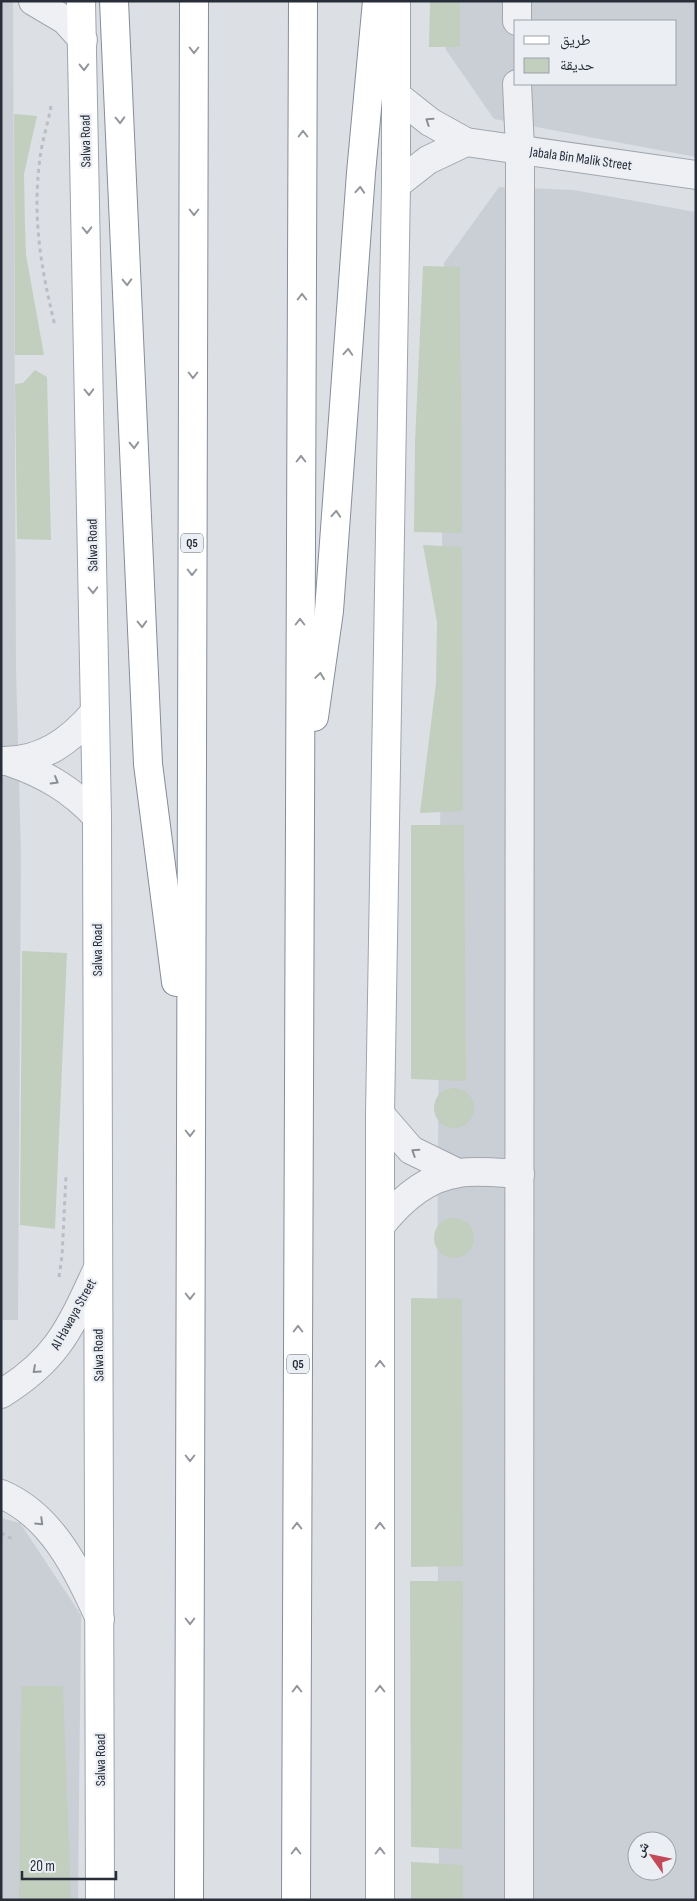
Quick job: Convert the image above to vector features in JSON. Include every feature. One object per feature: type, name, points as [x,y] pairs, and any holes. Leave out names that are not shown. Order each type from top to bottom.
[{"type":"main road","name":"Salwa Road","points":[[81,1],[97,817],[100,1900]]},
{"type":"main road","points":[[114,1],[148,764],[190,1085]]},
{"type":"main road","name":"Q5","points":[[190,1900],[190,1085],[194,1]]},
{"type":"main road","name":"Q5","points":[[296,1900],[303,1]]},
{"type":"main road","points":[[300,828],[329,611],[361,173],[377,1]]},
{"type":"main road","points":[[380,1900],[380,1114],[396,185],[396,1]]},
{"type":"street","points":[[33,1],[65,20],[83,40]]},
{"type":"street","points":[[517,1],[517,20]]},
{"type":"street","points":[[517,85],[520,149],[519,1900]]},
{"type":"street","name":"Jabala Bin Malik Street","points":[[396,95],[430,122],[466,142],[696,175]]},
{"type":"street","points":[[396,185],[428,160],[466,142]]},
{"type":"street","points":[[6,762],[38,757],[60,746],[79,731],[95,712]]},
{"type":"street","points":[[6,762],[37,771],[60,784],[80,798],[97,817]]},
{"type":"street","points":[[380,1114],[411,1150],[458,1173]]},
{"type":"street","points":[[380,1225],[409,1196],[430,1183],[458,1173],[520,1174]]},
{"type":"street","name":"Al Hawaya Street","points":[[1,1394],[25,1380],[46,1361],[63,1338],[97,1270]]},
{"type":"street","points":[[1,1494],[21,1505],[58,1540],[80,1575],[100,1619]]},
{"type":"path","points":[[52,102],[40,155],[36,197],[38,243],[56,328]]},
{"type":"path","points":[[58,1282],[62,1256],[66,1168]]},
{"type":"path","points":[[1,1533],[20,1546]]},
{"type":"shaded area","points":[[1,1],[13,1],[16,668],[21,855],[18,1320],[1,1320]]},
{"type":"shaded area","points":[[446,1],[696,1],[696,157],[494,119],[446,50]]},
{"type":"shaded area","points":[[499,187],[574,190],[696,212],[696,1900],[439,1900],[437,1300],[444,263]]},
{"type":"shaded area","points":[[1,1518],[20,1523],[81,1615],[78,1900],[1,1900]]},
{"type":"green space","points":[[430,1],[460,1],[460,47],[429,47]]},
{"type":"green space","points":[[14,114],[37,116],[24,174],[25,227],[26,255],[44,355],[15,355]]},
{"type":"green space","points":[[423,266],[460,267],[462,533],[414,532],[415,442]]},
{"type":"green space","points":[[35,370],[47,377],[51,540],[17,539],[15,384],[23,383]]},
{"type":"green space","points":[[423,545],[462,547],[463,811],[420,813],[436,683],[437,622]]},
{"type":"green space","points":[[411,825],[464,825],[466,1081],[411,1079]]},
{"type":"green space","points":[[22,951],[67,953],[55,1229],[20,1225]]},
{"type":"green space","points":[[450,1088],[458,1088],[465,1091],[471,1097],[474,1108],[471,1119],[465,1125],[458,1128],[450,1128],[443,1125],[437,1119],[434,1112],[434,1104],[437,1097],[443,1091]]},
{"type":"green space","points":[[450,1218],[458,1218],[465,1221],[471,1227],[474,1238],[471,1249],[465,1255],[458,1258],[450,1258],[443,1255],[437,1249],[434,1242],[434,1234],[437,1227],[443,1221]]},
{"type":"green space","points":[[411,1298],[462,1299],[463,1566],[411,1567]]},
{"type":"green space","points":[[410,1581],[463,1581],[462,1849],[411,1847]]},
{"type":"green space","points":[[21,1686],[63,1686],[71,1900],[19,1900]]},
{"type":"green space","points":[[411,1862],[463,1865],[463,1900],[411,1900]]}]
